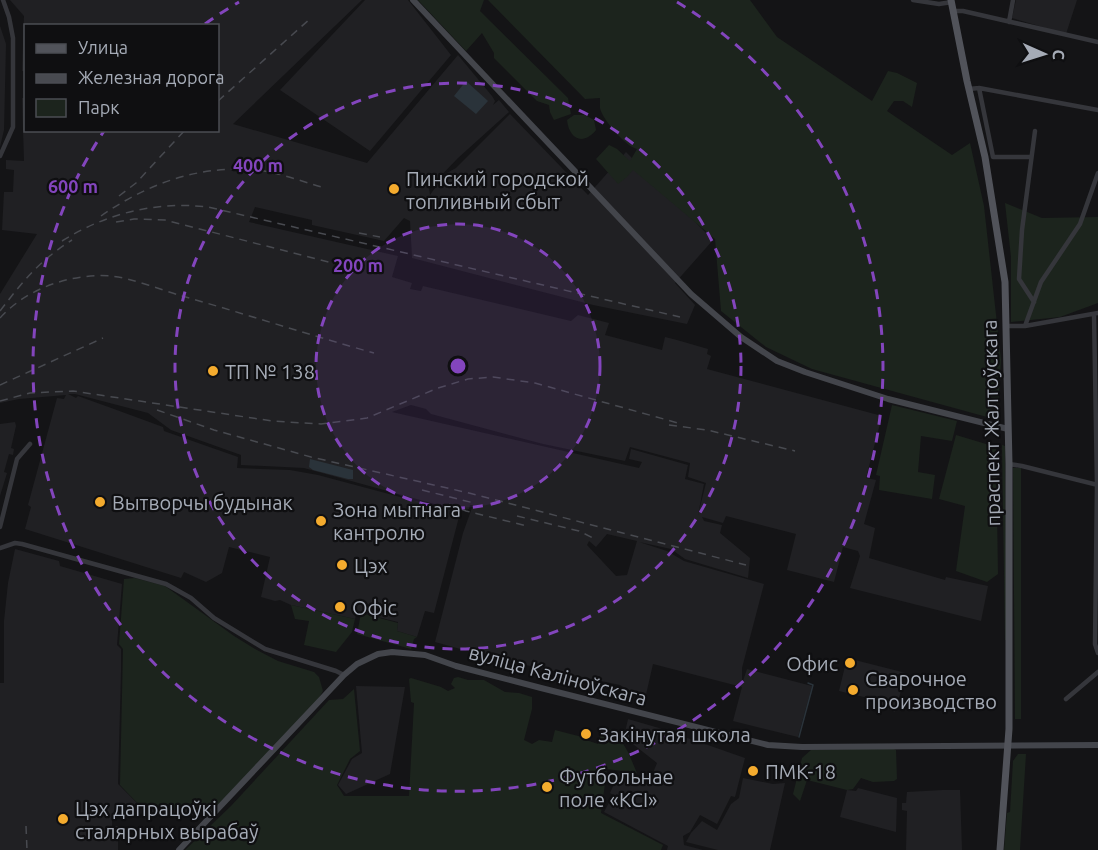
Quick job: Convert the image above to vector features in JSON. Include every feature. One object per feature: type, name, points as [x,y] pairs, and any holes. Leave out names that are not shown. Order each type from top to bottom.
[{"type":"main road","name":"праспект Жалтоўскага","points":[[952,1],[985,157],[1005,282],[1009,465],[1008,745],[1000,850]]},
{"type":"street","points":[[0,156],[13,127],[13,38],[3,0]]},
{"type":"street","points":[[413,0],[691,294],[741,338],[777,361],[804,372],[888,399],[1008,429]]},
{"type":"street","points":[[913,0],[939,4],[952,1]]},
{"type":"street","points":[[1009,22],[1013,0]]},
{"type":"street","points":[[953,11],[963,11],[1098,42]]},
{"type":"street","points":[[969,89],[979,88],[1098,110]]},
{"type":"street","points":[[979,88],[993,157],[1030,157]]},
{"type":"street","points":[[1034,302],[1020,279],[1020,256],[1035,130]]},
{"type":"street","points":[[1025,326],[1041,282],[1080,224],[1098,173]]},
{"type":"street","points":[[1006,326],[1025,326],[1096,313],[1098,485],[1095,644],[1098,653]]},
{"type":"street","points":[[0,527],[17,459],[30,444]]},
{"type":"street","points":[[1009,465],[1022,466],[1098,485]]},
{"type":"street","points":[[0,548],[15,543],[22,544],[166,584],[191,598],[214,618],[266,649],[344,675]]},
{"type":"street","name":"вуліца Каліноўскага","points":[[179,850],[344,675],[357,664],[378,654],[392,652],[425,654],[456,666],[756,744],[802,747],[1098,745]]},
{"type":"street","points":[[1066,699],[1098,672]]},
{"type":"shaded area","points":[[10,0],[362,0],[233,124],[367,163],[458,55],[492,96],[495,101],[493,105],[499,100],[509,112],[429,188],[430,195],[445,174],[456,168],[510,114],[588,195],[626,152],[713,240],[675,283],[695,305],[687,324],[593,305],[412,258],[410,221],[404,218],[384,241],[312,225],[312,220],[255,207],[249,222],[398,256],[392,277],[412,283],[410,289],[421,291],[423,286],[571,321],[578,315],[609,323],[605,335],[662,350],[665,337],[677,340],[708,349],[707,354],[711,356],[707,369],[882,416],[866,478],[876,480],[864,524],[875,528],[869,558],[945,580],[946,577],[988,586],[981,621],[850,588],[860,556],[858,551],[843,547],[834,582],[787,570],[796,534],[726,516],[723,523],[702,517],[704,521],[722,525],[720,533],[750,558],[748,578],[685,559],[671,549],[639,542],[667,551],[684,561],[764,584],[742,668],[742,684],[747,669],[812,686],[798,737],[733,721],[742,687],[653,664],[645,699],[620,685],[493,658],[435,642],[463,533],[473,505],[470,505],[469,509],[460,511],[304,468],[241,465],[241,455],[171,430],[148,413],[75,394],[68,394],[163,427],[164,431],[238,457],[237,468],[290,470],[318,475],[460,513],[434,613],[425,611],[417,637],[397,631],[398,622],[357,612],[355,619],[261,597],[270,557],[229,547],[222,573],[206,582],[184,572],[181,578],[25,529],[31,507],[28,505],[57,398],[64,399],[66,395],[0,403],[0,294],[37,234],[2,230],[4,192],[13,192],[14,170],[6,169],[6,160],[24,161],[22,98],[24,98],[24,132],[219,132],[219,24],[24,24],[24,71],[22,71],[24,16]],"holes":[[[411,405],[426,409],[431,414],[543,444],[625,461],[630,447],[690,463],[688,477],[706,483],[698,515],[704,484],[685,479],[688,465],[631,449],[629,459],[642,462],[639,468],[392,412]],[[607,534],[637,541],[627,575],[616,576],[587,545],[589,541],[596,547]]]},
{"type":"shaded area","points":[[365,0],[408,0],[451,55],[370,151],[280,90]]},
{"type":"shaded area","points":[[1016,0],[1077,0],[1066,34],[1012,18]]},
{"type":"shaded area","points":[[0,26],[6,44],[4,130],[0,147]]},
{"type":"shaded area","points":[[466,81],[488,101],[476,114],[454,96]]},
{"type":"shaded area","points":[[15,422],[11,448],[14,449],[13,455],[9,454],[4,472],[7,473],[0,496],[0,424]]},
{"type":"shaded area","points":[[310,459],[353,470],[353,479],[313,470],[309,467]]},
{"type":"shaded area","points":[[15,549],[59,561],[60,566],[122,584],[117,645],[121,649],[118,784],[142,808],[212,809],[213,811],[208,815],[112,813],[112,826],[118,826],[118,850],[0,850],[0,683],[4,683],[4,621]]},
{"type":"shaded area","points":[[847,658],[906,673],[895,712],[874,704],[872,699],[839,691]]},
{"type":"shaded area","points":[[356,686],[405,687],[390,774],[346,794],[338,785],[352,759],[362,753]]},
{"type":"shaded area","points":[[628,719],[745,758],[735,797],[731,796],[717,824],[700,815],[690,832],[683,836],[684,845],[703,850],[667,850],[668,846],[604,812],[613,795],[610,793],[619,773],[648,785],[657,763],[624,737]]},
{"type":"shaded area","points":[[743,778],[773,784],[785,783],[770,850],[718,850],[686,842],[702,821],[717,830],[731,804],[739,798]]},
{"type":"shaded area","points":[[858,788],[897,798],[896,832],[840,817],[847,790],[856,791]]},
{"type":"shaded area","points":[[960,790],[962,850],[906,850],[907,811],[902,810],[902,803],[906,803],[907,792]]},
{"type":"green space","points":[[418,0],[484,0],[480,11],[568,98],[571,114],[554,120],[549,105],[537,101],[494,58],[494,53],[482,33],[466,51]]},
{"type":"green space","points":[[488,0],[750,0],[777,37],[872,101],[888,71],[917,83],[912,107],[903,101],[894,101],[887,111],[952,155],[970,143],[984,206],[1001,360],[998,410],[987,417],[812,369],[766,347],[721,311],[715,239],[633,170],[618,184],[596,159],[609,145],[630,161],[637,149],[621,138],[610,125],[600,108],[600,98],[585,99]]},
{"type":"green space","points":[[574,115],[585,115],[594,120],[596,130],[586,138],[574,136],[568,127],[567,120]]},
{"type":"green space","points":[[1005,203],[1042,218],[1098,217],[1098,303],[1060,317],[1011,322],[1011,257]]},
{"type":"green space","points":[[892,405],[957,421],[952,441],[921,436],[918,472],[935,475],[932,499],[879,490],[880,476],[876,475]]},
{"type":"green space","points":[[956,435],[996,447],[998,574],[987,582],[956,571],[965,506],[939,499]]},
{"type":"green space","points":[[1002,445],[1005,446],[1007,640],[1005,640]]},
{"type":"green space","points":[[1013,468],[1021,468],[1021,719],[1015,719]]},
{"type":"green space","points":[[135,578],[165,586],[255,649],[278,661],[314,672],[319,677],[323,691],[319,698],[212,809],[142,808],[120,785],[123,649],[119,644],[124,579]]},
{"type":"green space","points":[[291,605],[355,619],[352,632],[336,652],[304,645],[309,621],[295,619]]},
{"type":"green space","points":[[361,613],[398,623],[397,631],[417,637],[411,649],[357,634]]},
{"type":"green space","points":[[454,678],[468,680],[484,680],[505,692],[532,697],[532,709],[524,740],[532,744],[539,740],[552,742],[555,730],[586,738],[598,744],[603,727],[615,730],[637,773],[607,769],[601,813],[663,845],[661,850],[185,850],[231,806],[329,700],[343,699],[354,689],[360,751],[350,759],[337,785],[344,796],[409,796],[414,703],[411,702],[409,679],[448,691],[455,688],[451,684]]},
{"type":"green space","points":[[892,748],[896,750],[897,779],[894,781],[873,782],[861,778],[853,789],[847,790],[807,780],[800,801],[793,794],[802,758],[811,750]]},
{"type":"green space","points":[[1018,754],[1026,754],[1020,850],[1004,850],[1007,813],[1010,812],[1013,761]]},
{"type":"waterway","points":[[799,737],[813,685],[808,683]]},
{"type":"railway","points":[[219,100],[311,18]]},
{"type":"railway","points":[[119,196],[136,183],[183,132]]},
{"type":"railway","points":[[101,216],[158,185],[178,178],[220,170],[264,171],[322,187]]},
{"type":"railway","points":[[62,241],[96,223],[132,211],[170,206],[208,207],[680,317]]},
{"type":"railway","points":[[116,222],[134,219],[165,220],[336,264]]},
{"type":"railway","points":[[359,233],[380,237]]},
{"type":"railway","points":[[0,311],[32,272],[72,240]]},
{"type":"railway","points":[[0,318],[23,298],[51,285],[81,277],[111,276],[374,353]]},
{"type":"railway","points":[[0,385],[103,338]]},
{"type":"railway","points":[[0,401],[30,393],[73,391],[272,421],[321,424],[367,418],[438,388],[468,379],[493,377],[535,383],[678,423]]},
{"type":"railway","points":[[157,410],[214,430],[311,457],[469,493],[746,565]]},
{"type":"railway","points":[[669,425],[707,430],[795,451]]},
{"type":"railway","points":[[422,490],[474,503]]},
{"type":"railway","points":[[449,504],[466,511],[527,526]]},
{"type":"railway","points":[[517,516],[579,531],[597,540]]},
{"type":"railway","points":[[26,826],[27,850]]},
{"type":"place","name":"Пинский городской топливный сбыт","points":[[394,189]]},
{"type":"place","name":"ТП № 138","points":[[213,371]]},
{"type":"place","name":"Вытворчы будынак","points":[[100,502]]},
{"type":"place","name":"Зона мытнага кантролю","points":[[321,521]]},
{"type":"place","name":"Цэх","points":[[342,565]]},
{"type":"place","name":"Офіс","points":[[340,607]]},
{"type":"place","name":"Офис","points":[[850,663]]},
{"type":"place","name":"Сварочное производство","points":[[853,690]]},
{"type":"place","name":"Закінутая школа","points":[[586,734]]},
{"type":"place","name":"ПМК-18","points":[[753,771]]},
{"type":"place","name":"Футбольнае поле «КСІ»","points":[[547,787]]},
{"type":"place","name":"Цэх дапрацоўкі сталярных вырабаў","points":[[63,819]]}]
